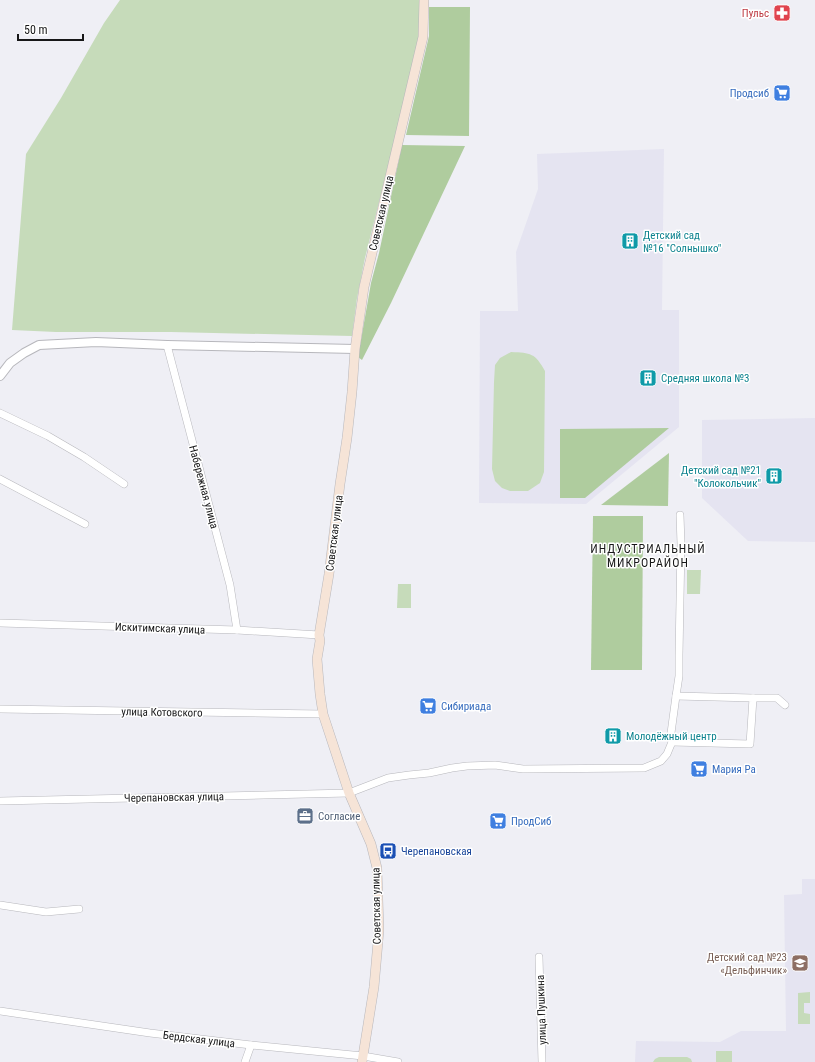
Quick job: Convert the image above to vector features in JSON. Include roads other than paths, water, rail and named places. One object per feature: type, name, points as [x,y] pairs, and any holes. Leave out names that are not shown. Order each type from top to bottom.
[{"type":"main road","name":"Советская улица","points":[[362,1059],[374,986],[379,930],[378,877],[372,844],[349,793],[323,714],[317,659],[320,641],[319,635],[329,574],[347,438],[355,349],[364,287],[423,37],[424,0]]},
{"type":"street","points":[[0,376],[10,363],[39,345],[96,342],[355,349]]},
{"type":"street","name":"Набережная улица","points":[[167,345],[230,585],[237,630]]},
{"type":"street","points":[[0,413],[48,436],[84,456],[124,484]]},
{"type":"street","points":[[0,480],[85,524]]},
{"type":"street","points":[[680,515],[679,676],[671,733],[672,742],[750,744],[753,698]]},
{"type":"street","name":"Искитимская улица","points":[[0,623],[237,630],[319,635]]},
{"type":"street","points":[[676,696],[777,698],[785,705]]},
{"type":"street","name":"улица Котовского","points":[[0,710],[323,714]]},
{"type":"street","name":"Черепановская улица","points":[[0,801],[349,793],[388,778],[467,766],[495,765],[523,769],[644,768],[661,761],[667,754],[672,742]]},
{"type":"street","points":[[0,905],[46,912],[79,909]]},
{"type":"street","name":"улица Пушкина","points":[[539,957],[542,1062]]},
{"type":"street","name":"Бердская улица","points":[[0,1011],[150,1033],[362,1059],[398,1062]]},
{"type":"street","points":[[245,1062],[251,1045]]},
{"type":"place","name":"Пульс","points":[[782,13]]},
{"type":"place","name":"Продсиб","points":[[782,93]]},
{"type":"place","name":"Детский сад №16 \"Солнышко\"","points":[[630,241]]},
{"type":"place","name":"Средняя школа №3","points":[[648,378]]},
{"type":"place","name":"Детский сад №21 \"Колокольчик\"","points":[[774,476]]},
{"type":"place","name":"Сибириада","points":[[428,706]]},
{"type":"place","name":"Молодёжный центр","points":[[613,736]]},
{"type":"place","name":"Мария Ра","points":[[699,769]]},
{"type":"place","name":"Согласие","points":[[305,816]]},
{"type":"place","name":"ПродСиб","points":[[498,821]]},
{"type":"place","name":"Черепановская","points":[[388,851]]},
{"type":"place","name":"Детский сад №23 «Дельфинчик»","points":[[800,963]]},
{"type":"district","name":"ИНДУСТРИАЛЬНЫЙ МИКРОРАЙОН","points":[[648,556]]}]
